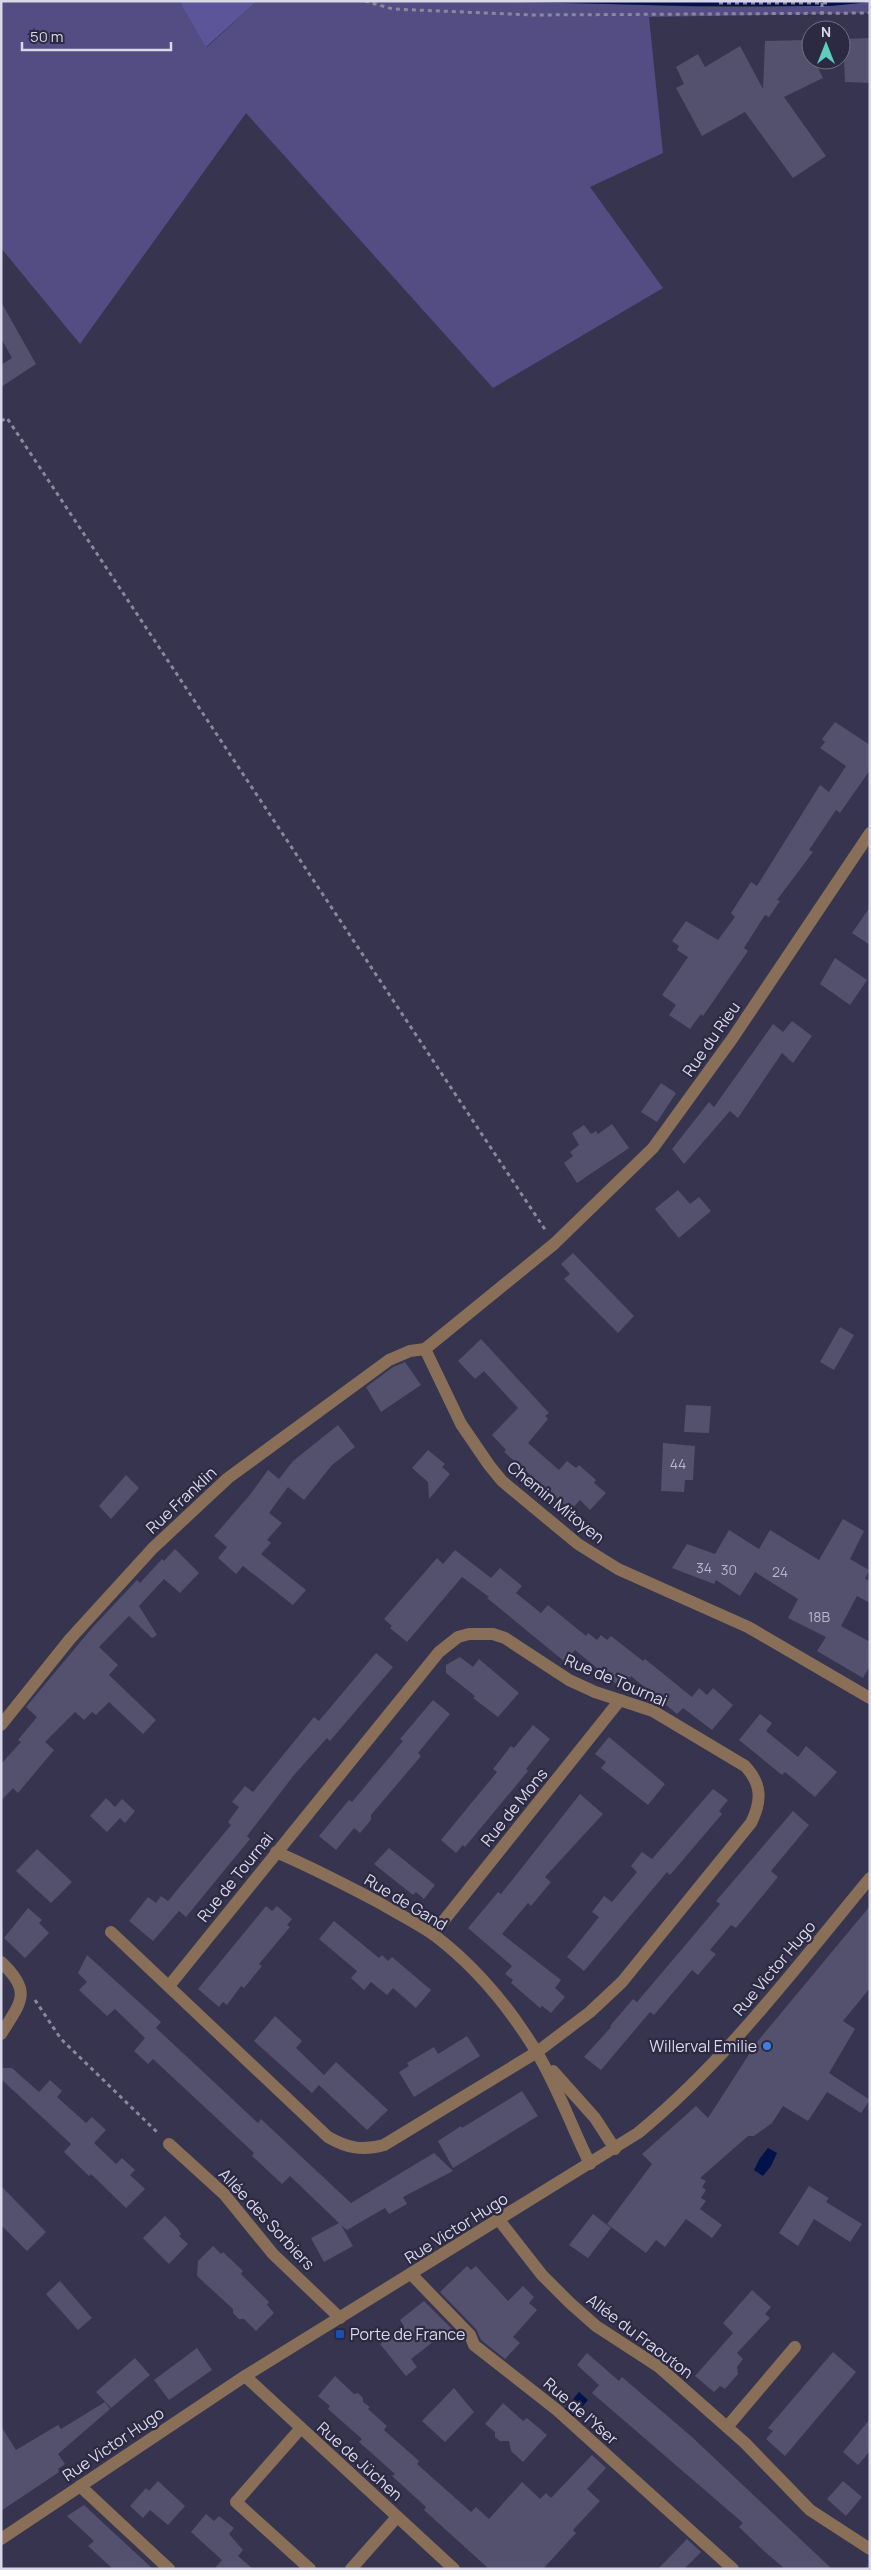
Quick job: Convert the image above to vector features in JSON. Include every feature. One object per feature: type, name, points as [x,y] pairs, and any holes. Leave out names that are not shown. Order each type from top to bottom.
[{"type":"street","name":"Rue du Rieu","points":[[554,1244],[653,1148],[732,1038],[870,833]]},
{"type":"street","points":[[425,1349],[554,1244]]},
{"type":"street","name":"Chemin Mitoyen","points":[[425,1349],[461,1424],[489,1465],[502,1481],[578,1544],[618,1569],[748,1627],[870,1698]]},
{"type":"street","name":"Rue Franklin","points":[[1,1725],[83,1625],[153,1548],[228,1478],[389,1360],[410,1352],[425,1349]]},
{"type":"street","name":"Rue de Tournai","points":[[111,1932],[328,2137],[341,2145],[355,2149],[370,2149],[384,2145],[537,2052],[590,2012],[622,1982],[751,1823],[758,1810],[758,1787],[754,1776],[745,1766],[666,1718],[569,1680],[504,1638],[482,1633],[458,1637],[439,1652],[169,1986]]},
{"type":"street","name":"Rue de Mons","points":[[433,1934],[620,1700]]},
{"type":"street","name":"Rue de Gand","points":[[276,1852],[341,1882],[433,1934],[461,1958],[495,1994],[517,2020],[537,2052]]},
{"type":"street","name":"Rue Victor Hugo","points":[[1,2539],[245,2376],[615,2149],[658,2117],[699,2079],[870,1878]]},
{"type":"street","points":[[1,1962],[15,1975],[21,1993],[19,2006],[1,2034]]},
{"type":"street","points":[[537,2052],[595,2118],[615,2149]]},
{"type":"street","points":[[537,2052],[562,2100],[590,2164]]},
{"type":"street","name":"Allée des Sorbiers","points":[[169,2144],[228,2198],[273,2254],[340,2318]]},
{"type":"street","name":"Allée du Fraouton","points":[[499,2220],[542,2275],[570,2303],[596,2326],[659,2367],[772,2469],[810,2510],[870,2549]]},
{"type":"street","name":"Rue de l'Yser","points":[[412,2275],[470,2335],[474,2345],[557,2410],[733,2569]]},
{"type":"street","points":[[727,2427],[796,2347]]},
{"type":"street","name":"Rue de Jüchen","points":[[245,2376],[454,2569]]},
{"type":"street","points":[[301,2428],[236,2502],[310,2569]]},
{"type":"street","points":[[80,2486],[169,2569]]},
{"type":"street","points":[[351,2569],[397,2516]]},
{"type":"path","points":[[365,1],[393,9],[503,14],[870,13]]},
{"type":"path","points":[[719,3],[828,3]]},
{"type":"path","points":[[822,3],[822,14]]},
{"type":"path","points":[[1,421],[7,418],[554,1244]]},
{"type":"path","points":[[33,1997],[50,2019],[61,2039],[169,2144]]},
{"type":"shaded area","points":[[1,1],[179,1],[207,47],[257,1],[498,2],[761,7],[870,2],[870,13],[649,17],[663,153],[590,187],[663,288],[493,388],[246,113],[80,344],[1,248]]},
{"type":"shaded area","points":[[179,1],[257,1],[206,47]]},
{"type":"shaded area","points":[[481,1],[870,2],[831,6],[694,6]]},
{"type":"shaded area","points":[[768,2148],[777,2153],[771,2166],[763,2176],[754,2170]]},
{"type":"shaded area","points":[[579,2392],[588,2400],[573,2417],[565,2409]]},
{"type":"building","points":[[870,38],[870,83],[845,82],[844,70],[851,70],[851,39]]},
{"type":"building","points":[[801,40],[801,70],[819,70],[823,78],[784,97],[826,156],[793,178],[745,112],[702,136],[676,88],[684,84],[676,67],[698,54],[705,67],[740,46],[763,89],[765,41]]},
{"type":"building","points":[[1,302],[36,364],[1,387],[1,365],[12,358],[1,338]]},
{"type":"building","points":[[835,722],[870,745],[870,770],[840,813],[836,810],[809,850],[813,852],[777,900],[780,901],[769,917],[765,915],[744,948],[748,951],[703,1016],[701,1014],[690,1029],[669,1015],[676,1005],[662,995],[688,957],[677,950],[679,946],[672,941],[686,921],[718,940],[735,917],[731,913],[751,882],[757,886],[820,785],[829,792],[846,766],[820,748],[825,742],[822,739]]},
{"type":"building","points":[[870,907],[870,945],[852,933]]},
{"type":"building","points":[[835,958],[867,980],[850,1005],[820,984]]},
{"type":"building","points":[[792,1021],[812,1036],[793,1063],[782,1053],[738,1118],[730,1111],[684,1164],[672,1149],[709,1102],[714,1107],[773,1024],[783,1032]]},
{"type":"building","points":[[661,1083],[676,1093],[657,1122],[641,1112]]},
{"type":"building","points":[[612,1124],[629,1148],[577,1183],[564,1163],[573,1156],[570,1152],[579,1145],[572,1133],[584,1125],[591,1134],[596,1131],[598,1134]]},
{"type":"building","points":[[678,1190],[690,1204],[699,1197],[711,1211],[679,1238],[655,1209]]},
{"type":"building","points":[[573,1253],[634,1316],[618,1333],[564,1279],[570,1274],[561,1264]]},
{"type":"building","points":[[840,1327],[854,1335],[834,1370],[820,1362]]},
{"type":"building","points":[[481,1339],[549,1413],[545,1416],[548,1419],[528,1443],[559,1470],[567,1461],[576,1468],[579,1465],[596,1480],[594,1483],[606,1493],[590,1510],[580,1500],[571,1510],[504,1452],[506,1450],[492,1435],[518,1408],[484,1371],[475,1379],[458,1361]]},
{"type":"building","points":[[405,1362],[421,1385],[381,1412],[366,1387],[393,1367]]},
{"type":"building","points":[[686,1405],[711,1406],[709,1433],[684,1432]]},
{"type":"building","points":[[338,1425],[355,1447],[332,1465],[304,1500],[288,1487],[269,1513],[282,1523],[267,1540],[271,1543],[261,1554],[306,1590],[293,1605],[243,1566],[236,1574],[218,1558],[227,1547],[214,1536],[249,1496],[268,1470],[279,1479],[293,1461]]},
{"type":"building","points":[[663,1443],[695,1446],[693,1480],[685,1480],[684,1492],[661,1491]]},
{"type":"building","points":[[428,1450],[445,1464],[442,1467],[450,1474],[429,1499],[428,1482],[412,1468]]},
{"type":"building","points":[[126,1475],[139,1488],[111,1519],[99,1506]]},
{"type":"building","points":[[843,1519],[864,1531],[850,1559],[869,1570],[865,1579],[870,1581],[870,1603],[857,1596],[841,1626],[870,1642],[870,1666],[863,1678],[817,1651],[826,1637],[788,1618],[798,1599],[755,1572],[740,1596],[716,1580],[714,1584],[672,1568],[687,1544],[715,1554],[729,1530],[759,1549],[770,1530],[819,1560]]},
{"type":"building","points":[[175,1549],[199,1573],[180,1593],[164,1579],[139,1606],[157,1635],[152,1638],[129,1616],[99,1647],[118,1665],[109,1675],[156,1720],[143,1734],[109,1702],[96,1715],[92,1712],[84,1720],[75,1712],[45,1742],[54,1750],[18,1793],[13,1788],[1,1801],[1,1764],[21,1742],[18,1740],[37,1717],[26,1707],[92,1628],[137,1580],[140,1583],[162,1559],[164,1561]]},
{"type":"building","points":[[455,1550],[491,1578],[500,1568],[522,1586],[516,1593],[541,1613],[548,1605],[586,1636],[588,1633],[597,1640],[601,1635],[607,1640],[611,1636],[643,1661],[645,1659],[692,1697],[699,1688],[707,1695],[713,1688],[733,1705],[712,1730],[683,1708],[677,1714],[631,1676],[621,1688],[575,1650],[565,1662],[487,1598],[489,1597],[462,1577],[407,1642],[390,1628],[392,1626],[384,1619],[437,1558],[443,1564]]},
{"type":"building","points":[[376,1653],[393,1667],[330,1741],[327,1738],[294,1775],[247,1836],[250,1839],[186,1917],[179,1911],[153,1941],[129,1921],[148,1897],[156,1903],[161,1896],[168,1901],[231,1825],[228,1822],[239,1807],[232,1802],[245,1786],[253,1792],[314,1717],[319,1721]]},
{"type":"building","points":[[460,1657],[473,1667],[479,1659],[519,1693],[498,1717],[473,1698],[475,1696],[446,1673],[446,1665]]},
{"type":"building","points":[[433,1700],[450,1714],[418,1753],[421,1756],[371,1815],[371,1820],[360,1833],[354,1828],[336,1850],[319,1836],[349,1800],[352,1802],[403,1741],[400,1739]]},
{"type":"building","points":[[760,1714],[772,1723],[766,1731],[798,1757],[806,1746],[837,1772],[815,1797],[785,1772],[782,1775],[739,1740]]},
{"type":"building","points":[[533,1725],[550,1739],[526,1769],[528,1771],[465,1847],[463,1845],[456,1853],[441,1840],[497,1772],[493,1769],[511,1746],[514,1748]]},
{"type":"building","points":[[609,1737],[665,1784],[648,1805],[601,1768],[606,1762],[595,1754]]},
{"type":"building","points":[[713,1789],[728,1800],[719,1811],[722,1814],[670,1875],[667,1872],[584,1971],[567,1957],[599,1917],[592,1912],[604,1896],[612,1902],[637,1872],[631,1866],[642,1852],[652,1859]]},
{"type":"building","points":[[580,1794],[603,1814],[545,1877],[551,1882],[531,1906],[528,1903],[502,1934],[561,1980],[555,1988],[565,1997],[551,2013],[542,2006],[540,2008],[511,1983],[513,1980],[505,1974],[512,1966],[468,1928],[498,1892],[501,1894]]},
{"type":"building","points":[[106,1798],[115,1807],[122,1799],[135,1811],[125,1823],[120,1818],[107,1832],[90,1816]]},
{"type":"building","points":[[793,1811],[809,1825],[771,1871],[778,1877],[736,1928],[731,1925],[710,1950],[716,1954],[698,1975],[692,1970],[654,2015],[650,2012],[601,2070],[584,2057],[633,1999],[637,2002],[720,1904],[716,1901]]},
{"type":"building","points":[[389,1848],[435,1885],[424,1899],[416,1892],[413,1895],[374,1864]]},
{"type":"building","points":[[37,1849],[72,1882],[51,1903],[16,1871]]},
{"type":"building","points":[[266,1906],[272,1911],[277,1906],[292,1919],[287,1925],[290,1927],[259,1964],[262,1966],[244,1988],[241,1986],[227,2005],[223,2002],[219,2007],[198,1989]]},
{"type":"building","points":[[870,1906],[870,1988],[843,2021],[855,2029],[829,2073],[870,2100],[861,2113],[827,2092],[808,2121],[783,2106],[772,2123],[754,2136],[748,2136],[700,2178],[706,2181],[702,2187],[706,2190],[701,2198],[706,2201],[700,2209],[722,2225],[712,2238],[686,2219],[665,2247],[656,2240],[646,2253],[607,2224],[652,2164],[642,2154],[696,2106],[708,2118],[757,2042]]},
{"type":"building","points":[[28,1908],[42,1920],[39,1923],[49,1933],[25,1958],[4,1938]]},
{"type":"building","points":[[334,1921],[379,1958],[382,1955],[388,1961],[392,1957],[431,1990],[416,2008],[393,1988],[387,1995],[371,1982],[364,1990],[351,1978],[357,1971],[319,1939]]},
{"type":"building","points":[[87,1955],[161,2022],[156,2028],[258,2123],[261,2119],[351,2203],[434,2153],[453,2171],[403,2197],[407,2204],[389,2214],[385,2208],[347,2230],[341,2225],[353,2246],[324,2262],[311,2238],[339,2223],[290,2176],[282,2184],[252,2156],[254,2153],[153,2059],[148,2064],[134,2051],[145,2038],[115,2009],[107,2016],[79,1990],[87,1982],[78,1973]]},
{"type":"building","points":[[275,2016],[302,2041],[296,2048],[324,2075],[336,2062],[388,2110],[367,2130],[319,2085],[312,2093],[254,2041]]},
{"type":"building","points":[[467,2036],[480,2056],[414,2097],[399,2072],[409,2066],[407,2063],[434,2047],[438,2054]]},
{"type":"building","points":[[1,2068],[12,2068],[39,2092],[50,2080],[62,2091],[57,2097],[86,2123],[92,2117],[106,2130],[94,2143],[116,2164],[122,2158],[135,2170],[130,2175],[145,2189],[126,2208],[91,2174],[89,2176],[64,2152],[71,2144],[1,2079]]},
{"type":"building","points":[[522,2091],[538,2116],[453,2168],[438,2141]]},
{"type":"building","points":[[1,2186],[46,2232],[27,2251],[1,2225]]},
{"type":"building","points":[[809,2186],[829,2198],[826,2202],[862,2224],[850,2242],[814,2219],[798,2246],[779,2233]]},
{"type":"building","points":[[593,2214],[611,2228],[588,2258],[569,2245]]},
{"type":"building","points":[[165,2216],[177,2228],[181,2234],[179,2236],[188,2244],[169,2264],[143,2238]]},
{"type":"building","points":[[213,2246],[221,2254],[223,2252],[243,2271],[241,2274],[269,2302],[267,2305],[274,2313],[256,2331],[244,2319],[239,2319],[233,2313],[233,2309],[197,2276],[198,2261]]},
{"type":"building","points":[[467,2266],[471,2270],[476,2266],[508,2301],[523,2286],[534,2297],[529,2303],[537,2310],[513,2337],[520,2343],[505,2359],[481,2340],[476,2329],[440,2292]]},
{"type":"building","points":[[60,2281],[92,2318],[78,2330],[46,2294]]},
{"type":"building","points":[[752,2290],[771,2307],[765,2314],[770,2318],[737,2353],[743,2359],[737,2367],[738,2374],[725,2389],[720,2386],[714,2392],[695,2376],[733,2333],[723,2323]]},
{"type":"building","points":[[424,2301],[460,2337],[454,2342],[446,2332],[411,2359],[417,2367],[406,2376],[380,2344],[404,2326],[400,2320]]},
{"type":"building","points":[[197,2348],[212,2370],[169,2400],[154,2380]]},
{"type":"building","points":[[833,2352],[856,2372],[785,2456],[766,2439],[773,2431],[768,2428]]},
{"type":"building","points":[[587,2353],[619,2381],[622,2377],[692,2437],[832,2569],[785,2569],[765,2552],[739,2527],[743,2523],[592,2393],[599,2385],[577,2365]]},
{"type":"building","points":[[135,2358],[150,2375],[111,2408],[96,2392]]},
{"type":"building","points":[[335,2376],[354,2394],[358,2393],[363,2398],[363,2402],[370,2407],[368,2409],[387,2426],[384,2430],[419,2461],[417,2464],[471,2512],[476,2507],[489,2519],[522,2482],[540,2499],[546,2493],[551,2498],[592,2455],[606,2468],[587,2489],[600,2501],[573,2530],[576,2533],[543,2569],[489,2569],[424,2510],[426,2507],[392,2476],[395,2474],[359,2442],[362,2439],[328,2409],[330,2406],[318,2396]]},
{"type":"building","points":[[454,2388],[474,2412],[445,2442],[422,2421]]},
{"type":"building","points":[[105,2402],[110,2409],[58,2454],[65,2464],[58,2469],[59,2472],[1,2511],[1,2426],[16,2450],[58,2425],[61,2429]]},
{"type":"building","points":[[503,2403],[523,2421],[527,2418],[547,2435],[523,2462],[511,2451],[509,2441],[500,2441],[495,2437],[495,2432],[485,2424]]},
{"type":"building","points":[[870,2419],[870,2451],[858,2465],[843,2452]]},
{"type":"building","points":[[158,2481],[185,2506],[168,2525],[150,2510],[143,2518],[130,2506],[146,2488],[149,2491]]},
{"type":"building","points":[[843,2481],[862,2497],[846,2516],[827,2499]]},
{"type":"building","points":[[84,2505],[153,2569],[113,2569],[88,2546],[94,2541],[67,2516]]},
{"type":"building","points":[[206,2514],[214,2521],[219,2516],[234,2528],[229,2534],[243,2550],[238,2556],[253,2569],[214,2569],[222,2560],[191,2532]]},
{"type":"building","points":[[687,2539],[701,2552],[684,2569],[658,2569]]},
{"type":"place","name":"Willerval Emilie","points":[[767,2046]]},
{"type":"place","name":"Porte de France","points":[[340,2334]]}]
